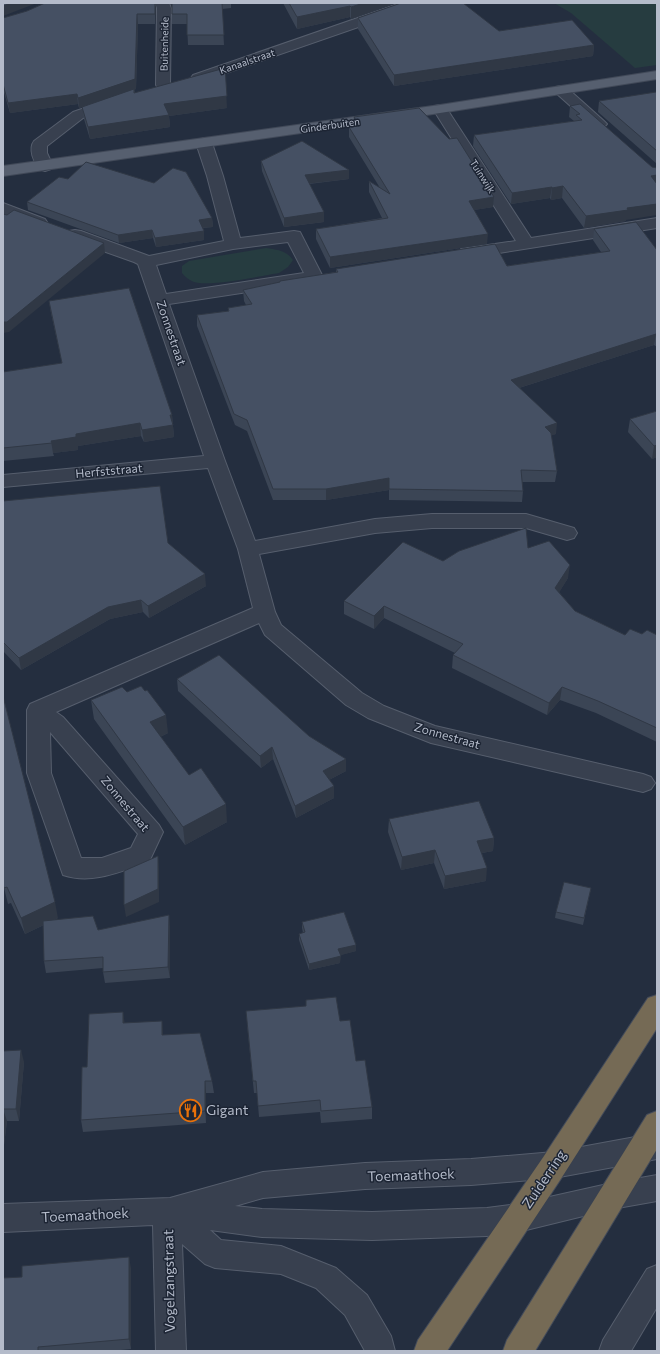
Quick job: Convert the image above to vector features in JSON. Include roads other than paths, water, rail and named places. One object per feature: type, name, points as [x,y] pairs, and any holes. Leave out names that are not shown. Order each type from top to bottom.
[{"type":"highway","name":"Zuiderring","points":[[429,1351],[554,1166],[657,1006]]},
{"type":"highway","points":[[518,1351],[612,1196],[649,1147],[657,1124]]},
{"type":"main road","name":"Ginderbuiten","points":[[3,172],[440,109],[657,75]]},
{"type":"street","name":"Buitenheide","points":[[162,3],[164,8],[163,85]]},
{"type":"street","name":"Kanaalstraat","points":[[149,90],[163,85],[183,81],[414,3]]},
{"type":"street","points":[[561,90],[610,134]]},
{"type":"street","points":[[45,166],[40,153],[39,144],[78,115],[128,97]]},
{"type":"street","name":"Tuinwijk","points":[[440,109],[526,244]]},
{"type":"street","points":[[204,143],[215,176],[233,244]]},
{"type":"street","points":[[3,208],[140,258],[146,262],[233,244],[294,236],[322,275],[160,300]]},
{"type":"street","points":[[448,256],[657,223]]},
{"type":"street","name":"Zonnestraat","points":[[146,262],[215,461],[248,549],[264,612],[273,630],[354,700],[376,712],[431,734],[643,783]]},
{"type":"street","name":"Herfststraat","points":[[3,481],[215,461]]},
{"type":"street","points":[[248,549],[375,526],[432,521],[526,521],[567,533]]},
{"type":"street","points":[[38,710],[264,612]]},
{"type":"street","name":"Zonnestraat","points":[[38,710],[55,724],[151,832],[140,855],[102,868],[72,868],[39,774],[38,710]]},
{"type":"street","name":"Toemaathoek","points":[[167,1211],[263,1185],[365,1176],[471,1172],[554,1166],[649,1147]]},
{"type":"street","name":"Toemaathoek","points":[[3,1218],[167,1211],[262,1223],[372,1226],[487,1222],[518,1218],[612,1196],[657,1188]]},
{"type":"street","points":[[167,1211],[215,1254],[281,1260],[326,1278],[356,1305],[380,1347],[380,1351]]},
{"type":"street","name":"Vogelzangstraat","points":[[167,1211],[170,1351]]},
{"type":"street","points":[[614,1351],[657,1279]]},
{"type":"place","name":"Gigant","points":[[191,1110]]}]
